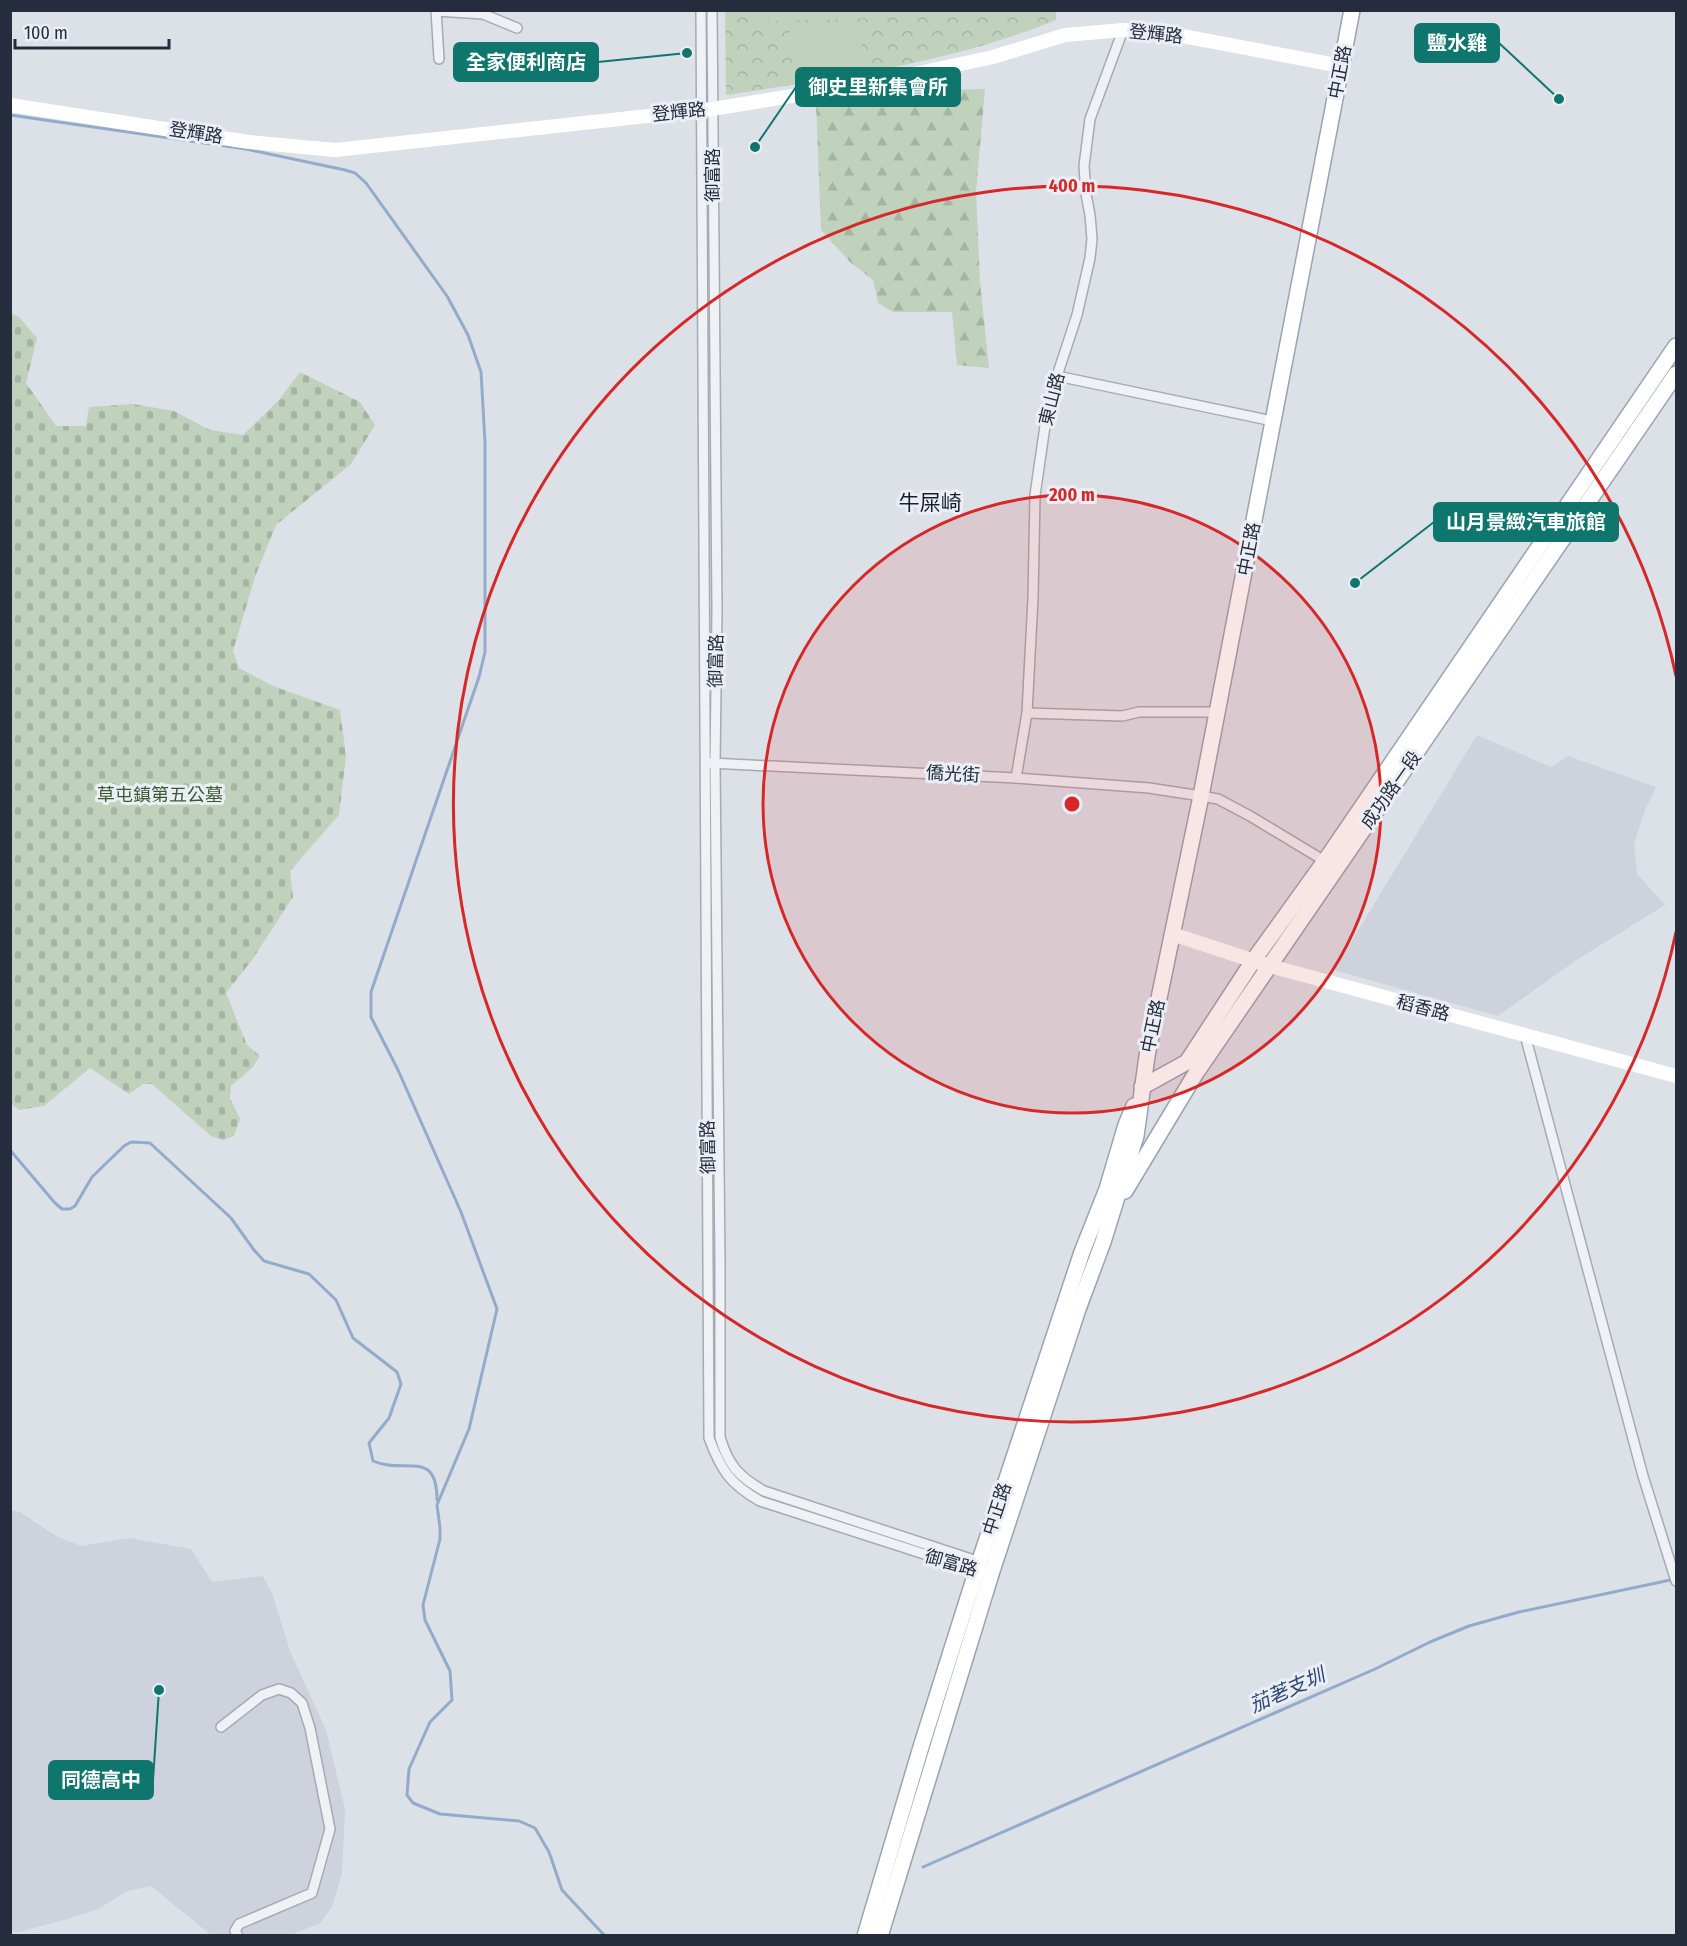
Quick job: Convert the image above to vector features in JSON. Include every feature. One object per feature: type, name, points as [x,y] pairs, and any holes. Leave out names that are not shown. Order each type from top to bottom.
[{"type":"main road","name":"中正路","points":[[864,1935],[921,1747],[982,1570],[1113,1212],[1136,1136],[1142,1087],[1202,796],[1352,10]]},
{"type":"main road","name":"成功路一段","points":[[1113,1212],[1196,1073],[1270,966],[1331,864],[1677,346]]},
{"type":"main road","name":"成功路一段","points":[[1142,1087],[1187,1062],[1253,961],[1331,864],[1677,374]]},
{"type":"main road","name":"中正路","points":[[880,1935],[982,1570],[1082,1252],[1107,1189],[1126,1125],[1142,1087]]},
{"type":"street","name":"御富路","points":[[701,10],[707,109]]},
{"type":"street","name":"御富路","points":[[712,10],[707,109],[710,763],[720,1264],[720,1437],[725,1455],[737,1472],[748,1482],[764,1491],[982,1570]]},
{"type":"street","points":[[439,60],[436,11],[483,14],[518,28]]},
{"type":"street","name":"登輝路","points":[[10,105],[249,142],[334,150],[707,109],[872,83],[993,57],[1065,35],[1123,30],[1177,35],[1341,66]]},
{"type":"street","name":"東山路","points":[[1016,778],[1027,713],[1035,495],[1044,426],[1077,315],[1092,239],[1084,166],[1090,119],[1123,30]]},
{"type":"street","points":[[1057,376],[1273,421]]},
{"type":"street","points":[[1027,713],[1122,716],[1139,712],[1218,712]]},
{"type":"street","name":"僑光街","points":[[710,763],[1016,778],[1149,788],[1202,796],[1218,799],[1331,864]]},
{"type":"street","name":"稻香路","points":[[1172,934],[1270,966],[1677,1076]]},
{"type":"street","points":[[1525,1035],[1643,1476],[1677,1581]]},
{"type":"street","points":[[221,1726],[262,1695],[279,1689],[291,1693],[302,1703],[310,1728],[330,1829],[312,1893],[239,1924],[235,1931],[238,1935]]},
{"type":"shaded area","points":[[1477,735],[1551,767],[1568,756],[1656,787],[1645,810],[1634,844],[1637,874],[1665,905],[1575,961],[1498,1016],[1334,970]]},
{"type":"shaded area","points":[[10,1510],[20,1512],[56,1536],[81,1546],[130,1538],[191,1549],[212,1582],[263,1576],[272,1593],[290,1651],[326,1730],[345,1809],[342,1874],[332,1907],[320,1923],[291,1935],[211,1935],[151,1886],[127,1891],[100,1908],[71,1918],[19,1932],[11,1932]]},
{"type":"green space","points":[[725,11],[1056,11],[1056,20],[1016,35],[935,58],[852,75],[726,95]]},
{"type":"green space","points":[[749,11],[946,11],[946,16],[767,21],[754,19]]},
{"type":"green space","points":[[858,22],[866,69],[794,81],[789,24]]},
{"type":"green space","points":[[928,80],[931,90],[985,89],[976,192],[980,282],[989,368],[957,365],[952,312],[893,312],[878,303],[873,280],[850,262],[821,230],[816,103]]},
{"type":"green space","name":"草屯鎮第五公墓","points":[[10,313],[19,317],[37,338],[26,383],[56,426],[86,426],[89,407],[133,404],[174,411],[210,430],[243,435],[278,401],[300,372],[360,402],[375,425],[351,464],[276,525],[255,577],[233,651],[239,668],[273,686],[340,710],[346,756],[339,815],[290,871],[293,897],[252,960],[226,993],[247,1045],[260,1056],[252,1068],[231,1086],[230,1098],[240,1119],[234,1136],[223,1140],[211,1136],[152,1084],[143,1084],[129,1094],[90,1068],[44,1106],[19,1110],[11,1104]]},
{"type":"waterway","points":[[10,115],[246,149],[355,173],[366,183],[447,296],[468,335],[481,372],[485,442],[485,652],[479,677],[371,992],[371,1017],[398,1070],[461,1212],[497,1309],[469,1429],[437,1505],[440,1539],[423,1605],[425,1620],[450,1671],[452,1700],[430,1722],[409,1769],[407,1795],[413,1803],[440,1814],[519,1821],[535,1828],[549,1852],[562,1890],[605,1936]]},
{"type":"waterway","points":[[10,1150],[55,1203],[62,1209],[70,1209],[75,1206],[92,1177],[124,1146],[131,1142],[150,1143],[231,1218],[264,1261],[309,1274],[336,1300],[353,1338],[397,1372],[401,1384],[389,1418],[369,1443],[373,1461],[385,1465],[425,1468],[436,1484],[437,1500]]},
{"type":"waterway","name":"茄荖支圳","points":[[923,1867],[1469,1626],[1519,1612],[1675,1579]]},
{"type":"place","name":"全家便利商店","points":[[687,53]]},
{"type":"place","name":"鹽水雞","points":[[1559,99]]},
{"type":"place","name":"御史里新集會所","points":[[755,147]]},
{"type":"place","name":"山月景緻汽車旅館","points":[[1355,583]]},
{"type":"place","name":"同德高中","points":[[159,1690]]},
{"type":"district","name":"牛屎崎","points":[[930,503]]}]
